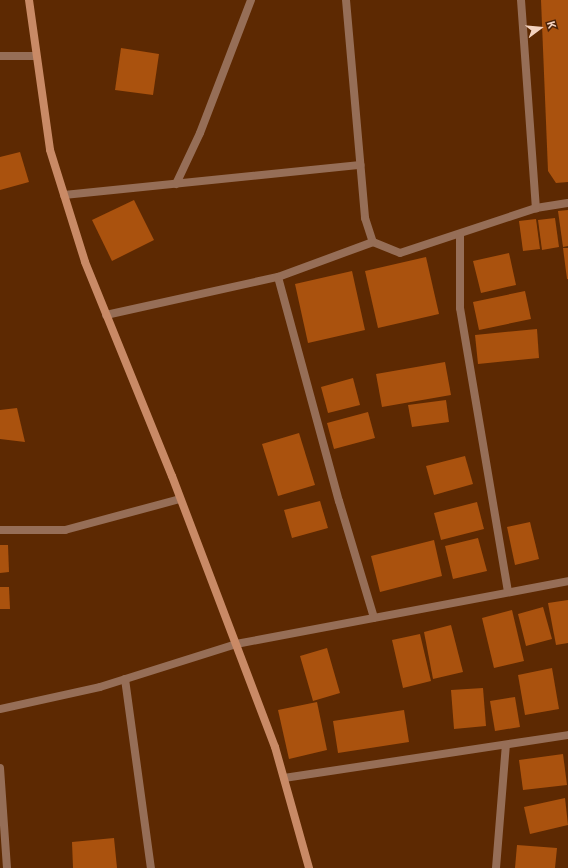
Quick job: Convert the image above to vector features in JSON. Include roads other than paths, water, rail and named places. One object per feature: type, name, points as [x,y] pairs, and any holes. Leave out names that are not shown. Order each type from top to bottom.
[{"type":"street","points":[[29,0],[50,150],[85,262],[180,499],[236,644],[284,778],[309,868]]},
{"type":"street","points":[[176,184],[200,133],[251,0]]},
{"type":"street","points":[[346,0],[365,218],[373,242]]},
{"type":"street","points":[[521,0],[536,208]]},
{"type":"street","points":[[0,56],[36,56]]},
{"type":"street","points":[[64,195],[360,165]]},
{"type":"street","points":[[106,315],[278,277],[373,242],[400,253],[536,208],[568,203]]},
{"type":"street","points":[[460,234],[460,308],[508,592]]},
{"type":"street","points":[[278,277],[339,501],[374,618]]},
{"type":"street","points":[[0,530],[65,530],[180,499]]},
{"type":"street","points":[[0,709],[125,679],[236,644],[568,581]]},
{"type":"street","points":[[125,679],[151,868]]},
{"type":"street","points":[[284,778],[568,735]]},
{"type":"street","points":[[496,868],[506,744]]},
{"type":"street","points":[[0,768],[7,868]]}]
